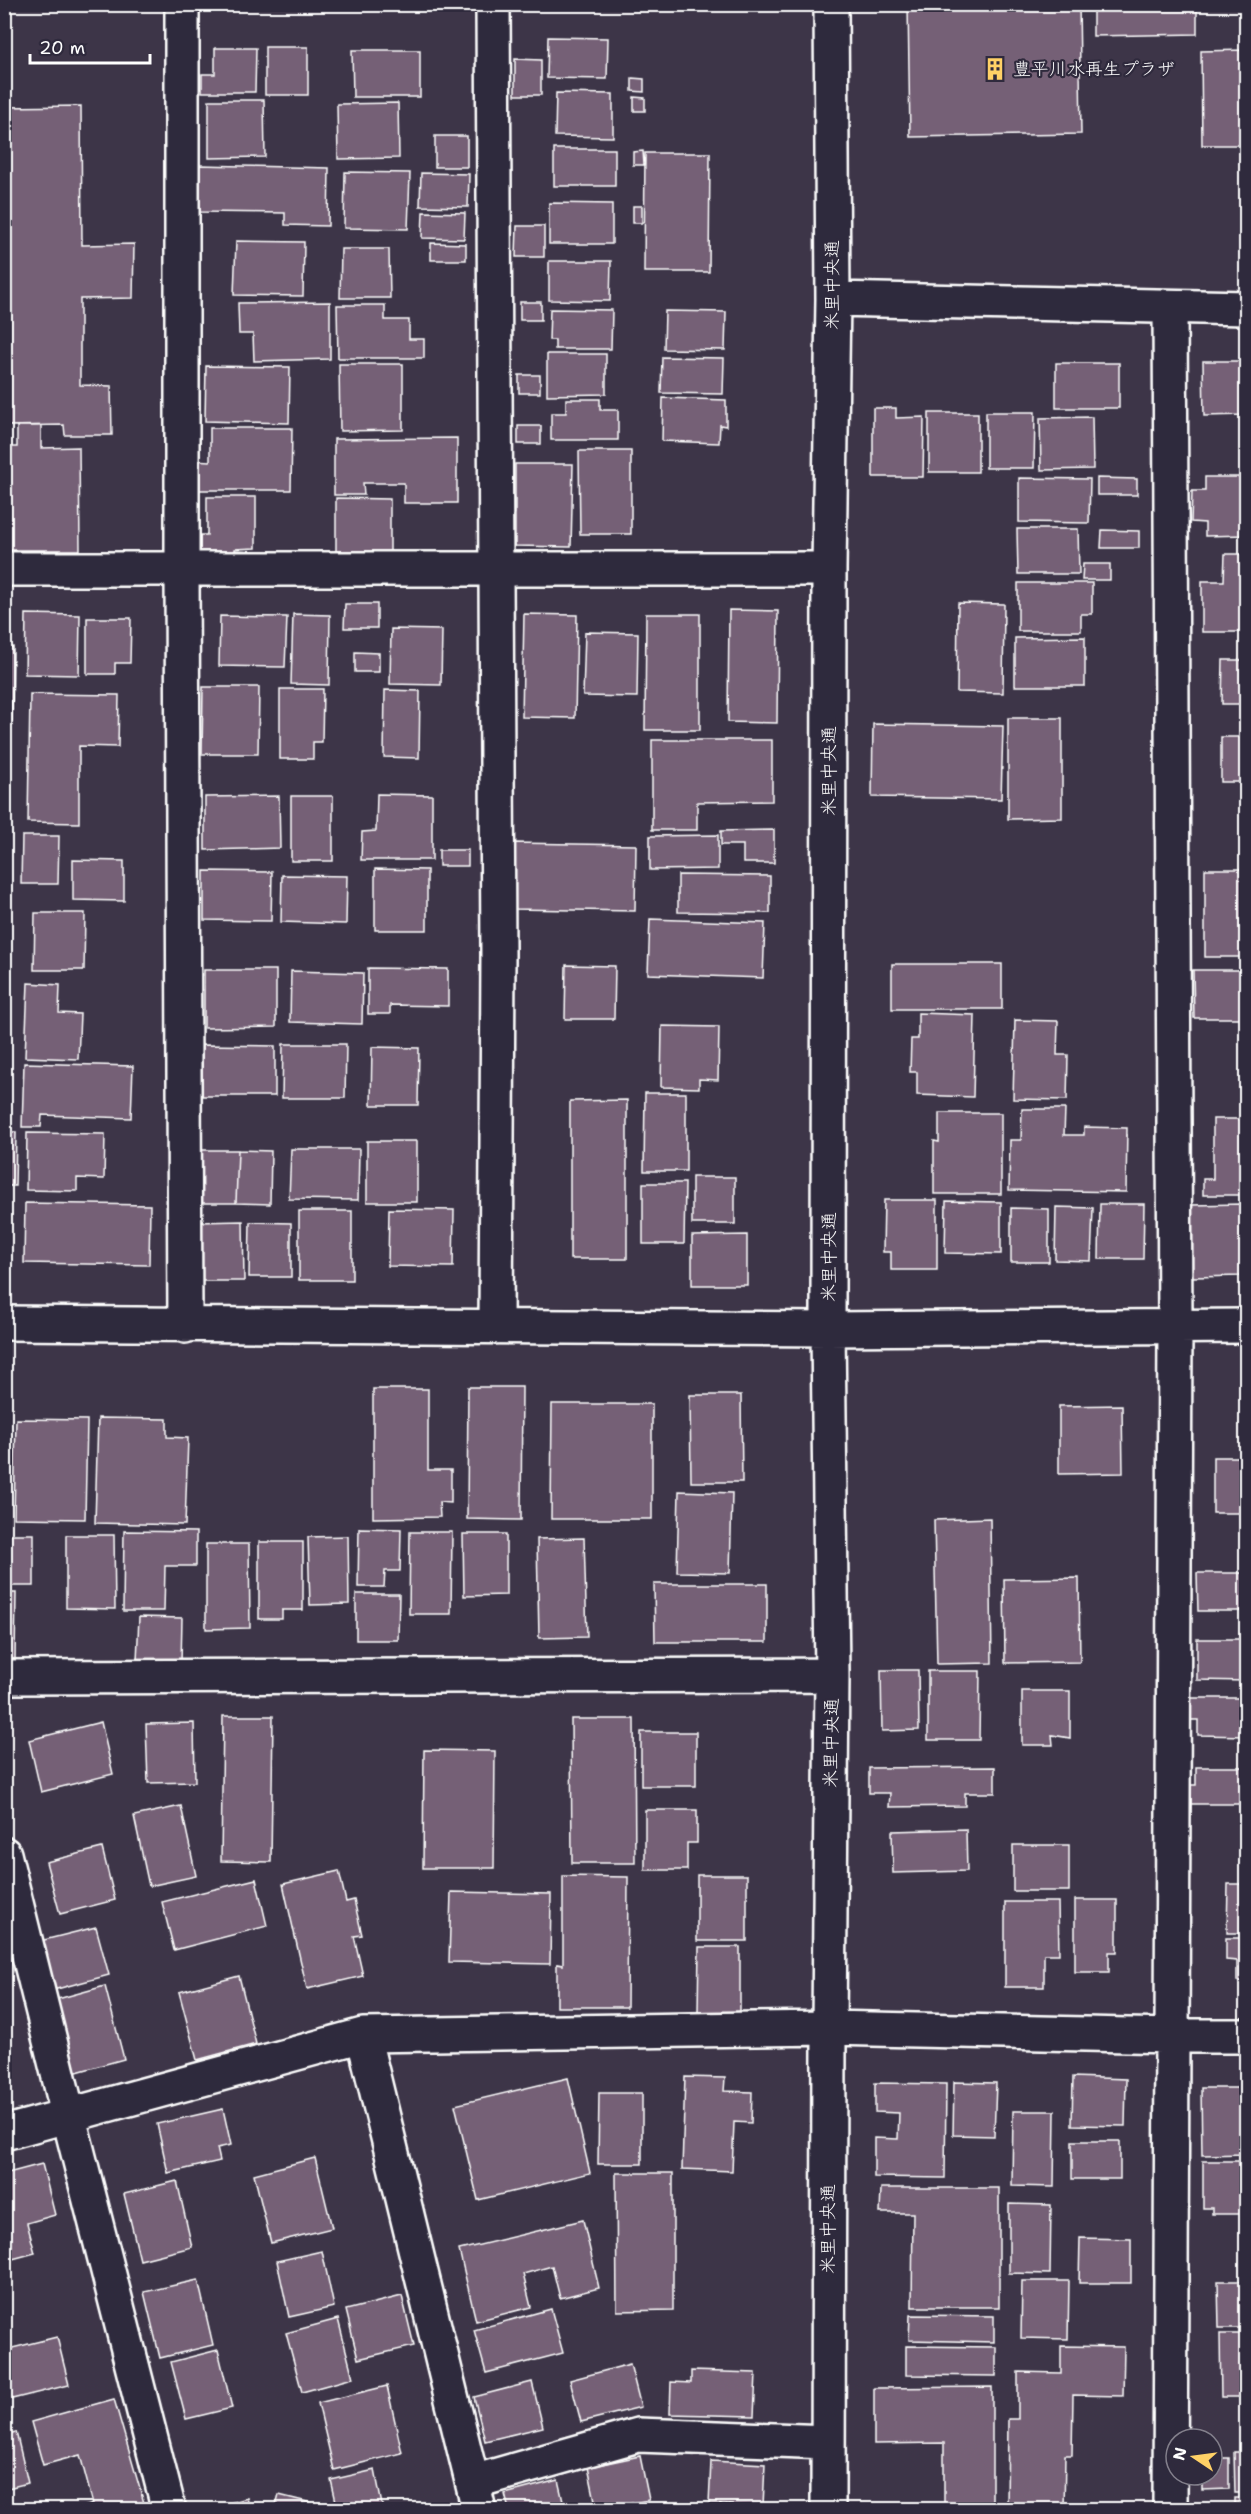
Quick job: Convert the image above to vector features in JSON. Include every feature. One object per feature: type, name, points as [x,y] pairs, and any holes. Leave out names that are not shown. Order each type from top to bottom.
[{"type":"street","points":[[182,4],[185,1326]]},
{"type":"street","points":[[493,4],[497,568],[496,1327]]},
{"type":"street","name":"米里中央通","points":[[828,2510],[832,1675],[828,1329],[829,569],[833,299],[831,4]]},
{"type":"street","points":[[833,299],[1246,308]]},
{"type":"street","points":[[1170,308],[1175,1326],[1170,2510]]},
{"type":"street","points":[[4,569],[829,569]]},
{"type":"street","points":[[4,1323],[828,1329],[1246,1326]]},
{"type":"street","points":[[4,1677],[832,1675]]},
{"type":"street","points":[[4,1854],[169,2510]]},
{"type":"street","points":[[4,2133],[363,2035],[829,2028],[1246,2036]]},
{"type":"street","points":[[363,2035],[476,2496],[638,2435],[828,2442]]},
{"type":"building","name":"豊平川水再生プラザ","points":[[908,4],[1079,4],[1081,134],[910,137]]},
{"type":"building","name":"豊平川水再生プラザ","points":[[1093,4],[1197,4],[1197,34],[1093,36]]},
{"type":"building","points":[[548,37],[608,38],[607,79],[547,78]]},
{"type":"building","points":[[265,47],[308,47],[308,95],[265,95]]},
{"type":"building","points":[[215,48],[256,48],[255,92],[202,92],[202,74],[215,74]]},
{"type":"building","points":[[352,50],[420,50],[420,97],[353,97]]},
{"type":"building","name":"豊平川水再生プラザ","points":[[1246,50],[1246,145],[1202,145],[1201,51]]},
{"type":"building","points":[[515,59],[541,60],[541,95],[515,95]]},
{"type":"building","points":[[632,78],[644,79],[644,92],[632,91]]},
{"type":"building","points":[[556,93],[613,94],[613,137],[555,136]]},
{"type":"building","points":[[634,97],[645,98],[645,111],[634,111]]},
{"type":"building","points":[[209,100],[264,100],[265,157],[209,158]]},
{"type":"building","points":[[398,103],[399,158],[338,159],[337,104]]},
{"type":"building","points":[[81,106],[82,245],[134,244],[133,298],[80,299],[80,385],[111,386],[112,435],[65,435],[64,425],[4,426],[4,107]]},
{"type":"building","points":[[435,136],[467,136],[467,167],[435,167]]},
{"type":"building","points":[[554,149],[615,149],[615,186],[554,186]]},
{"type":"building","points":[[643,151],[644,165],[633,165],[633,152]]},
{"type":"building","points":[[645,153],[710,153],[709,272],[644,272]]},
{"type":"building","points":[[199,165],[329,168],[328,226],[285,225],[285,213],[199,212]]},
{"type":"building","points":[[345,172],[410,173],[408,229],[344,228]]},
{"type":"building","points":[[421,173],[469,174],[468,207],[420,206]]},
{"type":"building","points":[[549,203],[612,204],[612,244],[549,244]]},
{"type":"building","points":[[633,206],[642,206],[642,223],[633,223]]},
{"type":"building","points":[[423,212],[465,213],[464,239],[422,238]]},
{"type":"building","points":[[517,226],[544,226],[544,257],[516,257]]},
{"type":"building","points":[[236,241],[304,242],[303,296],[234,295]]},
{"type":"building","points":[[431,243],[466,244],[466,260],[431,260]]},
{"type":"building","points":[[341,249],[389,249],[390,298],[340,298]]},
{"type":"building","points":[[549,261],[611,261],[610,301],[549,300]]},
{"type":"building","points":[[330,302],[330,359],[254,361],[253,334],[239,334],[238,303]]},
{"type":"building","points":[[520,302],[541,302],[541,320],[520,320]]},
{"type":"building","points":[[337,305],[385,305],[385,320],[409,320],[409,339],[424,339],[424,358],[338,358]]},
{"type":"building","points":[[550,309],[612,310],[611,349],[555,349],[555,340],[549,340]]},
{"type":"building","points":[[665,311],[726,312],[725,350],[664,349]]},
{"type":"building","points":[[547,354],[606,354],[606,394],[547,395]]},
{"type":"building","points":[[662,357],[724,358],[723,394],[661,393]]},
{"type":"building","points":[[1203,361],[1246,361],[1246,415],[1204,416]]},
{"type":"building","points":[[1056,363],[1119,363],[1119,408],[1056,408]]},
{"type":"building","points":[[339,364],[403,364],[403,430],[340,431]]},
{"type":"building","points":[[206,366],[290,367],[289,423],[205,421]]},
{"type":"building","points":[[519,375],[540,375],[540,393],[519,393]]},
{"type":"building","points":[[663,398],[726,400],[726,426],[720,425],[719,443],[662,441]]},
{"type":"building","points":[[566,399],[600,399],[600,410],[618,410],[618,440],[551,440],[551,413],[566,413]]},
{"type":"building","points":[[873,408],[896,408],[896,418],[924,417],[923,477],[873,477]]},
{"type":"building","points":[[986,412],[1035,412],[1034,468],[986,468]]},
{"type":"building","points":[[929,413],[978,413],[978,472],[929,472]]},
{"type":"building","points":[[1092,417],[1093,469],[1041,470],[1040,418]]},
{"type":"building","points":[[17,426],[41,426],[41,448],[79,447],[80,550],[4,550],[4,447],[17,447]]},
{"type":"building","points":[[518,426],[541,426],[541,444],[518,444]]},
{"type":"building","points":[[210,428],[292,428],[291,490],[193,490],[193,460],[210,461]]},
{"type":"building","points":[[457,438],[457,503],[404,503],[404,483],[363,483],[364,495],[334,495],[334,439]]},
{"type":"building","points":[[579,451],[631,451],[631,534],[580,534]]},
{"type":"building","points":[[515,464],[573,464],[571,547],[515,546]]},
{"type":"building","points":[[1205,477],[1246,477],[1246,535],[1205,536],[1205,523],[1191,522],[1192,491],[1205,491]]},
{"type":"building","points":[[1019,478],[1090,479],[1089,523],[1019,522]]},
{"type":"building","points":[[1097,478],[1137,479],[1137,495],[1097,495]]},
{"type":"building","points":[[207,497],[256,497],[256,548],[235,549],[235,564],[200,564],[199,535],[207,535]]},
{"type":"building","points":[[336,498],[390,499],[390,554],[336,553]]},
{"type":"building","points":[[1017,529],[1078,529],[1079,574],[1018,574]]},
{"type":"building","points":[[1102,530],[1139,531],[1139,548],[1101,548]]},
{"type":"building","points":[[1225,554],[1246,554],[1246,632],[1202,632],[1202,581],[1224,581]]},
{"type":"building","points":[[1083,564],[1110,564],[1110,580],[1082,580]]},
{"type":"building","points":[[1018,583],[1092,583],[1092,614],[1081,614],[1081,631],[1018,631]]},
{"type":"building","points":[[958,603],[1004,604],[1003,693],[957,692]]},
{"type":"building","points":[[345,604],[377,604],[377,628],[344,628]]},
{"type":"building","points":[[729,610],[778,611],[777,723],[728,722]]},
{"type":"building","points":[[26,614],[80,615],[79,675],[25,674]]},
{"type":"building","points":[[293,614],[330,615],[329,685],[291,684]]},
{"type":"building","points":[[524,614],[577,615],[575,718],[522,717]]},
{"type":"building","points":[[646,614],[700,614],[700,730],[645,730]]},
{"type":"building","points":[[220,616],[287,617],[285,667],[219,666]]},
{"type":"building","points":[[87,618],[131,618],[130,663],[115,663],[115,674],[87,674]]},
{"type":"building","points":[[391,629],[442,630],[441,685],[390,684]]},
{"type":"building","points":[[585,632],[638,633],[637,697],[583,696]]},
{"type":"building","points":[[1085,637],[1085,686],[1015,686],[1015,638]]},
{"type":"building","points":[[4,647],[13,647],[12,721],[4,721]]},
{"type":"building","points":[[355,652],[379,653],[379,672],[355,672]]},
{"type":"building","points":[[1223,660],[1246,660],[1246,704],[1222,704]]},
{"type":"building","points":[[203,687],[259,687],[258,754],[202,754]]},
{"type":"building","points":[[280,689],[323,689],[322,742],[313,742],[313,759],[280,759]]},
{"type":"building","points":[[385,690],[420,691],[419,758],[384,757]]},
{"type":"building","points":[[30,694],[119,695],[118,747],[79,746],[79,823],[28,822]]},
{"type":"building","points":[[1008,718],[1062,718],[1062,818],[1008,819]]},
{"type":"building","points":[[873,724],[1003,726],[1001,799],[872,797]]},
{"type":"building","points":[[1221,737],[1246,737],[1246,782],[1221,782]]},
{"type":"building","points":[[4,740],[9,741],[8,805],[4,805]]},
{"type":"building","points":[[652,740],[772,740],[772,801],[697,802],[697,830],[652,830]]},
{"type":"building","points":[[377,794],[432,795],[432,860],[361,860],[362,832],[376,831]]},
{"type":"building","points":[[279,796],[280,848],[205,850],[205,797]]},
{"type":"building","points":[[291,796],[333,796],[333,861],[291,861]]},
{"type":"building","points":[[774,830],[774,863],[743,863],[743,845],[721,845],[721,831]]},
{"type":"building","points":[[718,835],[718,869],[650,870],[650,836]]},
{"type":"building","points":[[22,836],[59,836],[58,884],[21,884]]},
{"type":"building","points":[[512,843],[636,845],[635,911],[512,909]]},
{"type":"building","points":[[439,850],[468,850],[468,866],[439,866]]},
{"type":"building","points":[[73,860],[124,861],[124,901],[73,900]]},
{"type":"building","points":[[375,869],[427,870],[427,930],[375,930]]},
{"type":"building","points":[[1205,869],[1246,869],[1246,957],[1205,957]]},
{"type":"building","points":[[204,871],[272,872],[271,921],[204,920]]},
{"type":"building","points":[[282,875],[347,876],[346,924],[281,922]]},
{"type":"building","points":[[678,875],[770,876],[770,913],[678,912]]},
{"type":"building","points":[[35,913],[85,913],[84,970],[34,970]]},
{"type":"building","points":[[650,919],[765,923],[763,978],[648,974]]},
{"type":"building","points":[[892,964],[1002,964],[1002,1009],[892,1009]]},
{"type":"building","points":[[566,965],[615,966],[614,1019],[565,1019]]},
{"type":"building","points":[[368,968],[448,969],[448,1006],[390,1005],[390,1014],[368,1014]]},
{"type":"building","points":[[204,970],[276,970],[276,1027],[204,1028]]},
{"type":"building","points":[[1193,970],[1246,970],[1246,1018],[1194,1018]]},
{"type":"building","points":[[291,971],[363,973],[362,1024],[290,1022]]},
{"type":"building","points":[[28,983],[60,985],[59,1013],[80,1014],[78,1059],[25,1057]]},
{"type":"building","points":[[918,1013],[975,1015],[973,1097],[917,1095],[917,1072],[910,1072],[911,1039],[918,1039]]},
{"type":"building","points":[[1015,1020],[1058,1021],[1057,1055],[1068,1055],[1067,1100],[1013,1099]]},
{"type":"building","points":[[662,1026],[719,1027],[718,1080],[699,1079],[699,1088],[661,1087]]},
{"type":"building","points":[[283,1044],[346,1044],[345,1098],[282,1098]]},
{"type":"building","points":[[202,1045],[275,1046],[275,1096],[202,1096]]},
{"type":"building","points":[[372,1047],[419,1048],[418,1105],[371,1105]]},
{"type":"building","points":[[4,1054],[8,1054],[8,1125],[4,1125]]},
{"type":"building","points":[[24,1063],[133,1066],[131,1118],[42,1115],[41,1127],[22,1127]]},
{"type":"building","points":[[645,1093],[686,1093],[686,1171],[644,1171]]},
{"type":"building","points":[[627,1100],[627,1259],[570,1259],[570,1101]]},
{"type":"building","points":[[1022,1109],[1065,1109],[1064,1135],[1084,1135],[1084,1127],[1127,1128],[1126,1192],[1009,1190],[1010,1140],[1021,1140]]},
{"type":"building","points":[[939,1113],[1001,1113],[1001,1194],[934,1194],[934,1141],[939,1142]]},
{"type":"building","points":[[1213,1119],[1246,1119],[1246,1195],[1203,1195],[1203,1179],[1213,1179]]},
{"type":"building","points":[[4,1132],[16,1132],[15,1186],[4,1186]]},
{"type":"building","points":[[27,1133],[105,1134],[104,1179],[77,1178],[77,1191],[26,1190]]},
{"type":"building","points":[[367,1141],[417,1141],[417,1202],[367,1202]]},
{"type":"building","points":[[291,1149],[359,1149],[358,1200],[289,1199]]},
{"type":"building","points":[[201,1150],[238,1150],[236,1203],[201,1203]]},
{"type":"building","points":[[238,1150],[271,1151],[270,1204],[236,1203]]},
{"type":"building","points":[[692,1177],[735,1177],[735,1224],[692,1224]]},
{"type":"building","points":[[643,1183],[685,1183],[684,1244],[643,1244]]},
{"type":"building","points":[[884,1200],[937,1200],[937,1270],[891,1270],[891,1252],[883,1252]]},
{"type":"building","points":[[946,1201],[1001,1202],[1001,1254],[945,1253]]},
{"type":"building","points":[[25,1203],[150,1205],[149,1265],[24,1263]]},
{"type":"building","points":[[1100,1204],[1144,1204],[1143,1259],[1099,1259]]},
{"type":"building","points":[[1242,1204],[1243,1276],[1192,1277],[1192,1205]]},
{"type":"building","points":[[1056,1207],[1093,1208],[1091,1261],[1055,1260]]},
{"type":"building","points":[[1011,1208],[1049,1209],[1049,1262],[1011,1262]]},
{"type":"building","points":[[389,1209],[454,1210],[453,1267],[388,1266]]},
{"type":"building","points":[[299,1211],[352,1211],[352,1280],[299,1280]]},
{"type":"building","points":[[243,1221],[244,1281],[198,1281],[198,1222]]},
{"type":"building","points":[[250,1222],[291,1223],[291,1277],[249,1277]]},
{"type":"building","points":[[747,1235],[747,1285],[692,1285],[692,1236]]},
{"type":"building","points":[[468,1387],[522,1387],[521,1520],[467,1519]]},
{"type":"building","points":[[373,1389],[428,1389],[428,1470],[451,1470],[451,1503],[439,1502],[440,1517],[373,1518]]},
{"type":"building","points":[[4,1393],[7,1393],[5,1452],[4,1452]]},
{"type":"building","points":[[690,1395],[741,1395],[742,1482],[691,1482]]},
{"type":"building","points":[[552,1404],[652,1404],[652,1519],[551,1519]]},
{"type":"building","points":[[1122,1405],[1123,1473],[1059,1474],[1059,1406]]},
{"type":"building","points":[[98,1418],[167,1419],[167,1437],[188,1438],[185,1525],[95,1523]]},
{"type":"building","points":[[16,1419],[87,1420],[85,1519],[14,1518]]},
{"type":"building","points":[[1213,1457],[1246,1457],[1246,1513],[1213,1513]]},
{"type":"building","points":[[679,1491],[732,1493],[730,1573],[677,1572]]},
{"type":"building","points":[[990,1518],[992,1663],[937,1664],[934,1520]]},
{"type":"building","points":[[359,1528],[401,1529],[400,1571],[385,1571],[384,1587],[358,1587]]},
{"type":"building","points":[[124,1531],[196,1532],[196,1566],[165,1566],[164,1611],[123,1611]]},
{"type":"building","points":[[410,1532],[452,1532],[451,1614],[409,1614]]},
{"type":"building","points":[[4,1534],[34,1534],[34,1586],[4,1586]]},
{"type":"building","points":[[463,1534],[506,1534],[506,1595],[464,1596]]},
{"type":"building","points":[[66,1535],[114,1535],[115,1609],[66,1608]]},
{"type":"building","points":[[348,1536],[349,1604],[310,1605],[308,1537]]},
{"type":"building","points":[[584,1538],[587,1637],[539,1638],[537,1539]]},
{"type":"building","points":[[259,1542],[303,1542],[303,1610],[282,1610],[282,1619],[259,1619]]},
{"type":"building","points":[[206,1544],[249,1544],[250,1628],[206,1629]]},
{"type":"building","points":[[1197,1573],[1246,1573],[1246,1611],[1198,1611]]},
{"type":"building","points":[[1079,1578],[1080,1662],[1005,1663],[1004,1579]]},
{"type":"building","points":[[654,1584],[767,1584],[767,1642],[655,1642]]},
{"type":"building","points":[[4,1593],[16,1593],[15,1659],[4,1659]]},
{"type":"building","points":[[356,1594],[399,1594],[398,1640],[356,1640]]},
{"type":"building","points":[[139,1617],[182,1618],[181,1663],[137,1661]]},
{"type":"building","points":[[1197,1639],[1246,1639],[1246,1681],[1197,1680]]},
{"type":"building","points":[[881,1670],[918,1670],[919,1730],[882,1731]]},
{"type":"building","points":[[928,1671],[980,1671],[979,1740],[928,1740]]},
{"type":"building","points":[[1022,1691],[1070,1691],[1070,1738],[1052,1735],[1053,1745],[1022,1745]]},
{"type":"building","points":[[1188,1698],[1246,1698],[1246,1736],[1198,1735],[1198,1720],[1188,1720]]},
{"type":"building","points":[[223,1716],[273,1716],[271,1862],[221,1861]]},
{"type":"building","points":[[571,1719],[634,1719],[635,1863],[572,1863]]},
{"type":"building","points":[[101,1722],[113,1774],[41,1792],[29,1740]]},
{"type":"building","points":[[194,1723],[195,1782],[148,1783],[146,1724]]},
{"type":"building","points":[[641,1732],[696,1732],[696,1786],[641,1786]]},
{"type":"building","points":[[424,1750],[495,1751],[494,1868],[423,1868]]},
{"type":"building","points":[[995,1767],[995,1793],[965,1793],[965,1806],[889,1807],[890,1793],[869,1793],[869,1768]]},
{"type":"building","points":[[1196,1767],[1246,1767],[1246,1804],[1187,1804],[1187,1785],[1196,1785]]},
{"type":"building","points":[[181,1806],[196,1876],[149,1886],[134,1816]]},
{"type":"building","points":[[645,1810],[697,1810],[697,1843],[687,1843],[687,1870],[645,1870]]},
{"type":"building","points":[[966,1829],[967,1871],[893,1873],[892,1831]]},
{"type":"building","points":[[1013,1845],[1069,1845],[1069,1891],[1013,1891]]},
{"type":"building","points":[[102,1848],[115,1900],[60,1914],[46,1862]]},
{"type":"building","points":[[339,1871],[346,1902],[354,1900],[362,1935],[354,1936],[363,1976],[307,1989],[283,1884]]},
{"type":"building","points":[[697,1875],[747,1875],[747,1941],[697,1941]]},
{"type":"building","points":[[563,1876],[628,1877],[627,2007],[557,2007],[557,1964],[563,1965]]},
{"type":"building","points":[[256,1879],[267,1926],[174,1950],[162,1902]]},
{"type":"building","points":[[1228,1884],[1246,1884],[1246,1933],[1227,1933]]},
{"type":"building","points":[[451,1892],[551,1894],[550,1964],[449,1962]]},
{"type":"building","points":[[1075,1900],[1117,1900],[1117,1952],[1109,1952],[1109,1972],[1075,1972]]},
{"type":"building","points":[[1005,1902],[1058,1902],[1059,1954],[1044,1954],[1044,1987],[1005,1987]]},
{"type":"building","points":[[96,1927],[109,1975],[53,1990],[40,1941]]},
{"type":"building","points":[[1226,1938],[1246,1938],[1246,1981],[1237,1981],[1237,1961],[1226,1960]]},
{"type":"building","points":[[699,1947],[740,1947],[740,2014],[698,2013]]},
{"type":"building","points":[[239,1976],[256,2044],[197,2060],[179,1992]]},
{"type":"building","points":[[105,1986],[124,2059],[73,2073],[54,2000]]},
{"type":"building","points":[[685,2077],[725,2078],[724,2091],[752,2092],[751,2123],[734,2122],[732,2171],[682,2169]]},
{"type":"building","points":[[1073,2077],[1126,2079],[1125,2126],[1072,2125]]},
{"type":"building","points":[[568,2078],[590,2173],[478,2200],[455,2105]]},
{"type":"building","points":[[954,2082],[996,2083],[994,2136],[953,2135]]},
{"type":"building","points":[[875,2083],[946,2084],[945,2178],[874,2177],[874,2138],[898,2139],[899,2113],[875,2112]]},
{"type":"building","points":[[1201,2088],[1246,2088],[1246,2154],[1202,2155]]},
{"type":"building","points":[[599,2093],[642,2093],[642,2164],[598,2164]]},
{"type":"building","points":[[223,2109],[231,2145],[217,2148],[220,2161],[168,2173],[157,2124]]},
{"type":"building","points":[[1013,2111],[1055,2111],[1054,2187],[1012,2186]]},
{"type":"building","points":[[1072,2141],[1120,2141],[1120,2179],[1072,2179]]},
{"type":"building","points":[[315,2158],[332,2228],[271,2243],[254,2174]]},
{"type":"building","points":[[1203,2161],[1246,2161],[1246,2214],[1212,2214],[1212,2208],[1203,2208]]},
{"type":"building","points":[[42,2164],[55,2215],[27,2223],[35,2253],[5,2261],[4,2174]]},
{"type":"building","points":[[616,2173],[673,2173],[673,2310],[617,2311]]},
{"type":"building","points":[[177,2181],[192,2247],[140,2260],[124,2194]]},
{"type":"building","points":[[881,2188],[999,2188],[999,2307],[912,2307],[913,2213],[880,2213]]},
{"type":"building","points":[[1009,2204],[1051,2205],[1050,2274],[1009,2273]]},
{"type":"building","points":[[583,2220],[599,2288],[560,2298],[552,2266],[523,2274],[531,2307],[476,2321],[459,2250]]},
{"type":"building","points":[[1080,2238],[1131,2239],[1131,2283],[1079,2283]]},
{"type":"building","points":[[1244,2242],[1246,2242],[1246,2328],[1219,2328],[1218,2281],[1244,2281]]},
{"type":"building","points":[[322,2251],[334,2307],[289,2317],[277,2261]]},
{"type":"building","points":[[198,2280],[213,2345],[160,2358],[144,2292]]},
{"type":"building","points":[[1022,2281],[1069,2281],[1068,2339],[1021,2338]]},
{"type":"building","points":[[402,2296],[414,2346],[358,2359],[346,2310]]},
{"type":"building","points":[[551,2309],[563,2353],[486,2373],[474,2330]]},
{"type":"building","points":[[910,2315],[994,2316],[994,2342],[909,2340]]},
{"type":"building","points":[[338,2319],[353,2378],[302,2392],[286,2333]]},
{"type":"building","points":[[1220,2334],[1246,2334],[1246,2397],[1221,2397]]},
{"type":"building","points":[[57,2337],[69,2385],[4,2401],[4,2350]]},
{"type":"building","points":[[906,2346],[996,2347],[996,2376],[906,2375]]},
{"type":"building","points":[[1061,2346],[1124,2347],[1123,2396],[1073,2395],[1072,2455],[1065,2455],[1064,2510],[1007,2509],[1008,2419],[1018,2419],[1018,2372],[1061,2373]]},
{"type":"building","points":[[218,2350],[232,2408],[186,2419],[171,2362]]},
{"type":"building","points":[[630,2364],[641,2407],[581,2422],[570,2380]]},
{"type":"building","points":[[691,2371],[756,2373],[754,2416],[670,2414],[671,2382],[691,2383]]},
{"type":"building","points":[[532,2382],[543,2427],[485,2441],[474,2397]]},
{"type":"building","points":[[387,2386],[402,2453],[334,2470],[318,2403]]},
{"type":"building","points":[[992,2387],[992,2506],[944,2506],[944,2443],[874,2444],[874,2388]]},
{"type":"building","points":[[114,2399],[146,2510],[74,2510],[93,2504],[80,2455],[43,2465],[31,2422]]},
{"type":"building","points":[[16,2432],[28,2483],[4,2489],[4,2435]]},
{"type":"building","points":[[1234,2452],[1246,2452],[1246,2493],[1235,2493]]},
{"type":"building","points":[[640,2456],[649,2500],[597,2510],[588,2467]]},
{"type":"building","points":[[1224,2458],[1229,2458],[1229,2489],[1202,2490],[1202,2487],[1224,2487]]},
{"type":"building","points":[[711,2461],[765,2464],[763,2506],[709,2504]]},
{"type":"building","points":[[375,2470],[383,2510],[338,2510],[331,2480]]},
{"type":"building","points":[[558,2480],[565,2510],[509,2510],[505,2494]]},
{"type":"building","points":[[279,2495],[320,2505],[319,2510],[275,2510]]},
{"type":"building","points":[[247,2498],[250,2510],[206,2510]]},
{"type":"building","points":[[1234,2498],[1246,2498],[1246,2510],[1234,2510]]},
{"type":"place","name":"豊平川水再生プラザ","points":[[995,69]]}]
